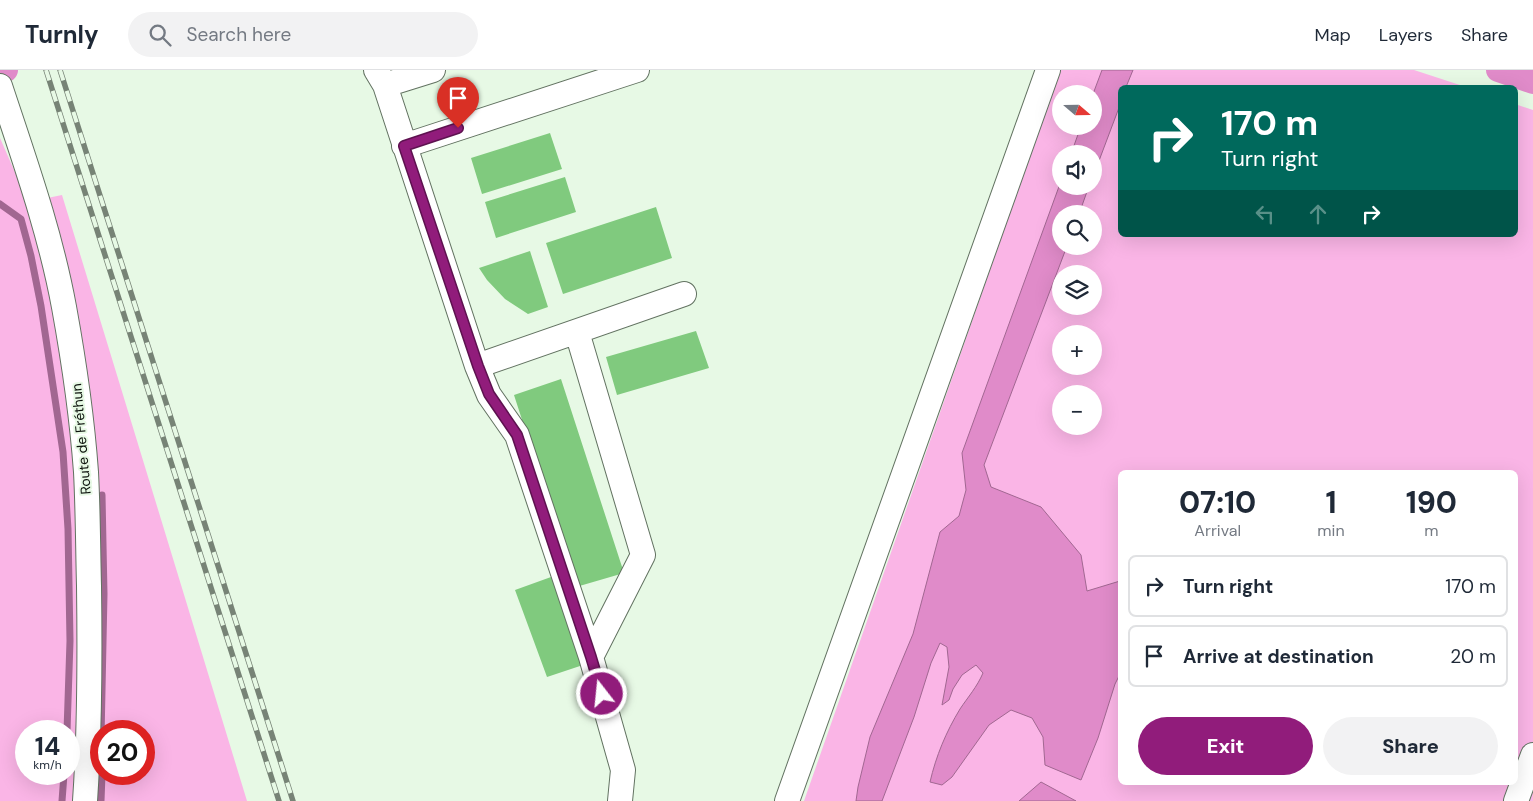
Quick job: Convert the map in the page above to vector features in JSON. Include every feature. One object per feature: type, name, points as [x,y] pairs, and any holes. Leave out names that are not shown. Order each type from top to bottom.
[{"type":"street","points":[[433,70],[380,78],[478,366],[489,394],[517,435],[591,657],[623,770],[620,801]]},
{"type":"street","points":[[404,146],[638,70]]},
{"type":"street","points":[[787,801],[1048,70]]},
{"type":"street","name":"Route de Fréthun","points":[[0,86],[36,194],[58,278],[75,373],[86,471],[88,535],[90,681],[84,801]]},
{"type":"street","points":[[478,366],[684,294]]},
{"type":"street","points":[[577,332],[643,555],[591,657]]},
{"type":"street","points":[[1516,801],[1533,755]]},
{"type":"shaded area","points":[[1060,70],[1414,70],[1460,85],[1118,85],[1118,237],[1518,237],[1518,105],[1533,110],[1533,801],[804,801],[1052,93],[1052,135],[1102,135],[1102,85],[1055,85]]},
{"type":"shaded area","points":[[1102,70],[1133,70],[1127,85],[1118,85],[1118,110],[1102,153],[1102,145],[1074,145],[1078,135],[1102,135],[1102,85],[1096,85]]},
{"type":"shaded area","points":[[0,138],[28,202],[62,195],[247,801],[0,801]]},
{"type":"shaded area","points":[[1056,195],[1086,195],[1082,205],[1052,205]]},
{"type":"shaded area","points":[[1052,206],[1052,255],[1064,255],[1060,265],[1052,265],[1052,286],[984,465],[991,487],[1041,507],[1081,555],[1087,591],[1118,582],[1118,678],[1098,738],[1081,780],[1045,765],[1043,737],[1032,718],[1011,710],[989,725],[952,777],[942,785],[930,782],[938,754],[960,709],[983,673],[976,665],[962,675],[953,689],[949,700],[942,705],[949,667],[947,647],[940,643],[931,663],[914,717],[882,801],[856,801],[870,737],[913,634],[940,532],[959,516],[966,490],[962,453]]},
{"type":"shaded area","points":[[1041,782],[1076,801],[1019,801]]},
{"type":"building","points":[[550,133],[562,169],[482,194],[471,158]]},
{"type":"building","points":[[565,177],[576,212],[496,238],[485,202]]},
{"type":"building","points":[[656,207],[672,258],[563,294],[546,243]]},
{"type":"building","points":[[530,251],[548,307],[528,314],[505,299],[487,280],[479,268]]},
{"type":"building","points":[[696,331],[709,368],[617,395],[606,357]]},
{"type":"building","points":[[561,379],[624,573],[576,587],[514,395]]},
{"type":"building","points":[[551,577],[583,665],[547,677],[515,590]]},
{"type":"waterway","points":[[0,73],[6,70]]},
{"type":"waterway","points":[[1498,70],[1533,82]]},
{"type":"waterway","points":[[0,204],[21,219],[31,256],[41,306],[63,452],[68,529],[70,641],[67,720]]},
{"type":"waterway","points":[[101,720],[104,594],[102,495]]},
{"type":"waterway","points":[[62,801],[63,785]]},
{"type":"waterway","points":[[101,801],[102,785]]},
{"type":"railway","points":[[46,70],[279,801]]},
{"type":"railway","points":[[60,70],[293,801]]},
{"type":"route","points":[[458,128],[404,146],[478,366],[489,394],[517,435],[602,694]]}]
